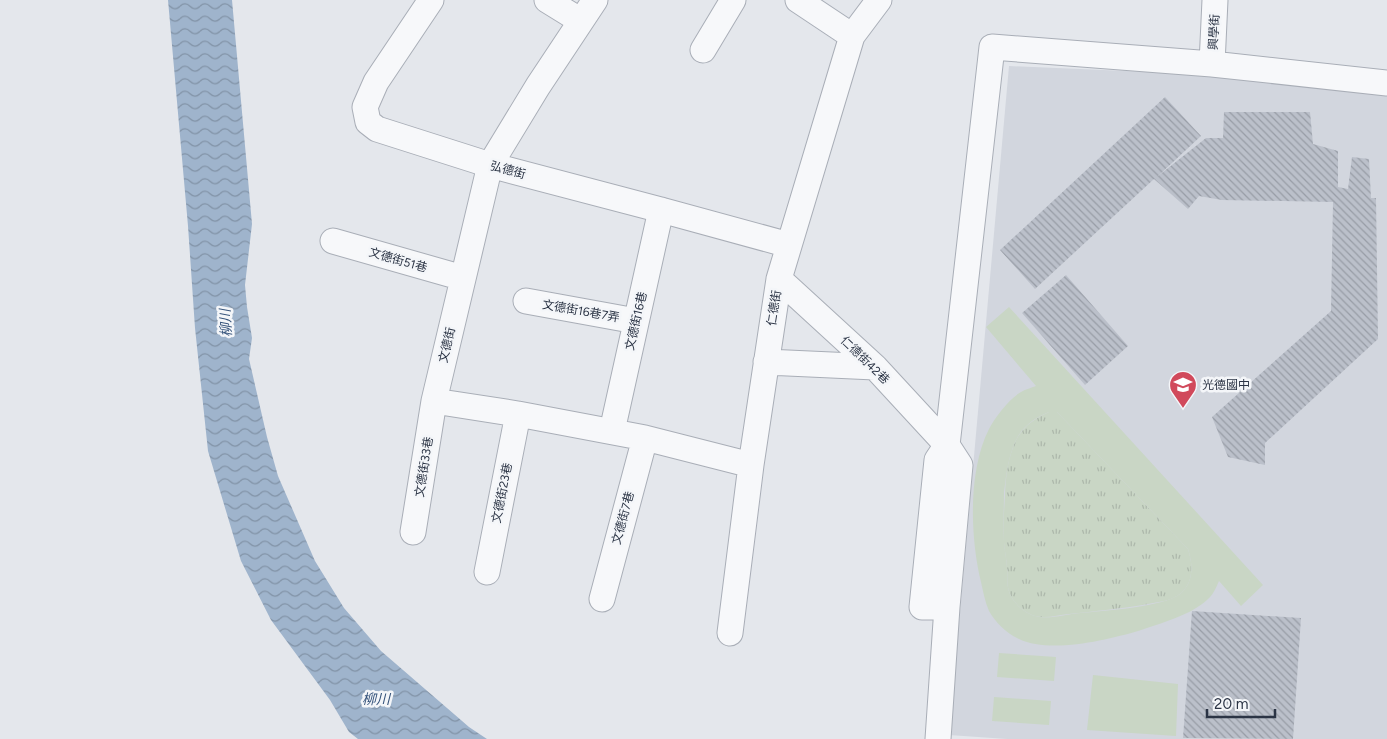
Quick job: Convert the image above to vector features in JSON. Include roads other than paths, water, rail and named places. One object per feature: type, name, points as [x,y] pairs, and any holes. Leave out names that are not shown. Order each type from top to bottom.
[{"type":"street","name":"弘德街","points":[[431,0],[376,82],[365,108],[368,122],[377,129],[490,165],[789,245]]},
{"type":"street","points":[[546,0],[581,20]]},
{"type":"street","name":"文德街","points":[[434,401],[490,165],[538,86],[594,0]]},
{"type":"street","points":[[702,50],[733,0]]},
{"type":"street","points":[[798,0],[852,36]]},
{"type":"street","name":"仁德街","points":[[730,632],[751,465],[779,279],[852,36],[879,0]]},
{"type":"street","name":"興學街","points":[[1212,64],[1215,0]]},
{"type":"street","points":[[947,445],[992,47],[1212,64],[1387,83]]},
{"type":"street","name":"文德街16巷","points":[[612,431],[661,210]]},
{"type":"street","name":"文德街51巷","points":[[333,241],[463,278]]},
{"type":"street","name":"仁德街42巷","points":[[779,279],[874,367],[947,445],[960,465],[947,607],[938,739]]},
{"type":"street","name":"文德街16巷7弄","points":[[526,301],[636,321]]},
{"type":"street","points":[[766,362],[874,367]]},
{"type":"street","points":[[434,401],[612,431],[751,465]]},
{"type":"street","name":"文德街33巷","points":[[412,532],[434,401]]},
{"type":"street","name":"文德街23巷","points":[[487,572],[518,414]]},
{"type":"street","name":"文德街7巷","points":[[602,599],[645,438]]},
{"type":"water","name":"柳川","points":[[168,0],[232,0],[252,224],[245,285],[252,338],[249,359],[278,476],[315,561],[344,608],[381,651],[469,727],[487,739],[358,739],[349,732],[330,700],[271,620],[241,561],[208,451],[195,328]]},
{"type":"place","name":"光德國中","points":[[1183,409]]}]
